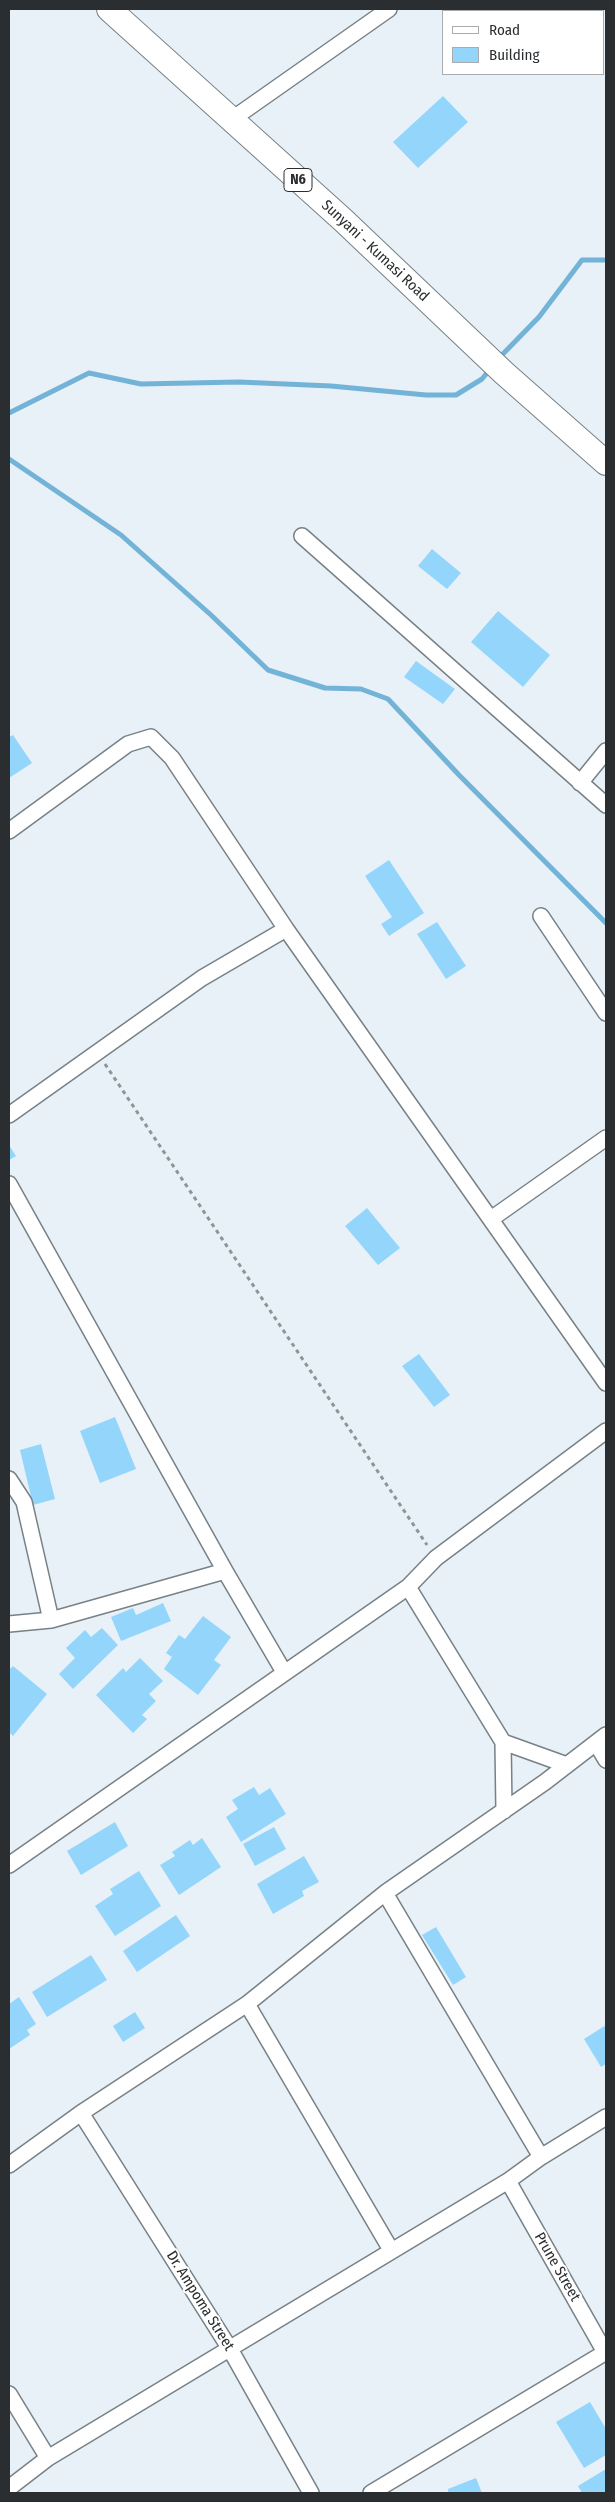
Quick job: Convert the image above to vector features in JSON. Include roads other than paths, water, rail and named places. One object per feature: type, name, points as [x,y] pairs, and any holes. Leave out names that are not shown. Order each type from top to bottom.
[{"type":"main road","name":"Sunyani - Kumasi Road","points":[[109,9],[343,220],[504,373],[606,462]]},
{"type":"street","points":[[231,120],[389,9]]},
{"type":"street","points":[[302,536],[606,805]]},
{"type":"street","points":[[9,831],[128,744],[151,737],[172,758],[286,929],[606,1383]]},
{"type":"street","points":[[580,783],[606,751]]},
{"type":"street","points":[[541,916],[606,1013]]},
{"type":"street","points":[[9,1115],[96,1051],[202,978],[286,929]]},
{"type":"street","points":[[491,1219],[606,1138]]},
{"type":"street","points":[[9,1184],[225,1571],[284,1672]]},
{"type":"street","points":[[12,1860],[408,1587],[436,1558],[606,1431]]},
{"type":"street","points":[[9,1479],[24,1502],[51,1620]]},
{"type":"street","points":[[9,1624],[51,1620],[225,1571]]},
{"type":"street","points":[[408,1587],[503,1742],[504,1811]]},
{"type":"street","points":[[9,2165],[81,2113],[247,2004],[385,1893],[504,1811],[601,1739],[606,1760]]},
{"type":"street","points":[[503,1742],[567,1765]]},
{"type":"street","points":[[385,1893],[541,2157]]},
{"type":"street","points":[[247,2004],[391,2250]]},
{"type":"street","name":"Dr. Ampoma Street","points":[[81,2113],[230,2349],[311,2493]]},
{"type":"street","points":[[9,2488],[48,2458],[508,2181],[541,2157],[606,2117]]},
{"type":"street","name":"Prune Street","points":[[508,2181],[606,2353]]},
{"type":"street","points":[[371,2493],[606,2353]]},
{"type":"street","points":[[9,2394],[48,2458]]},
{"type":"waterway","points":[[498,359],[539,317],[582,260],[606,260]]},
{"type":"waterway","points":[[9,413],[89,373],[141,384],[239,382],[331,386],[426,395],[456,395],[482,379],[491,368]]},
{"type":"waterway","points":[[9,459],[121,535],[211,615],[268,670],[325,688],[361,689],[388,699],[459,775],[606,923]]}]
